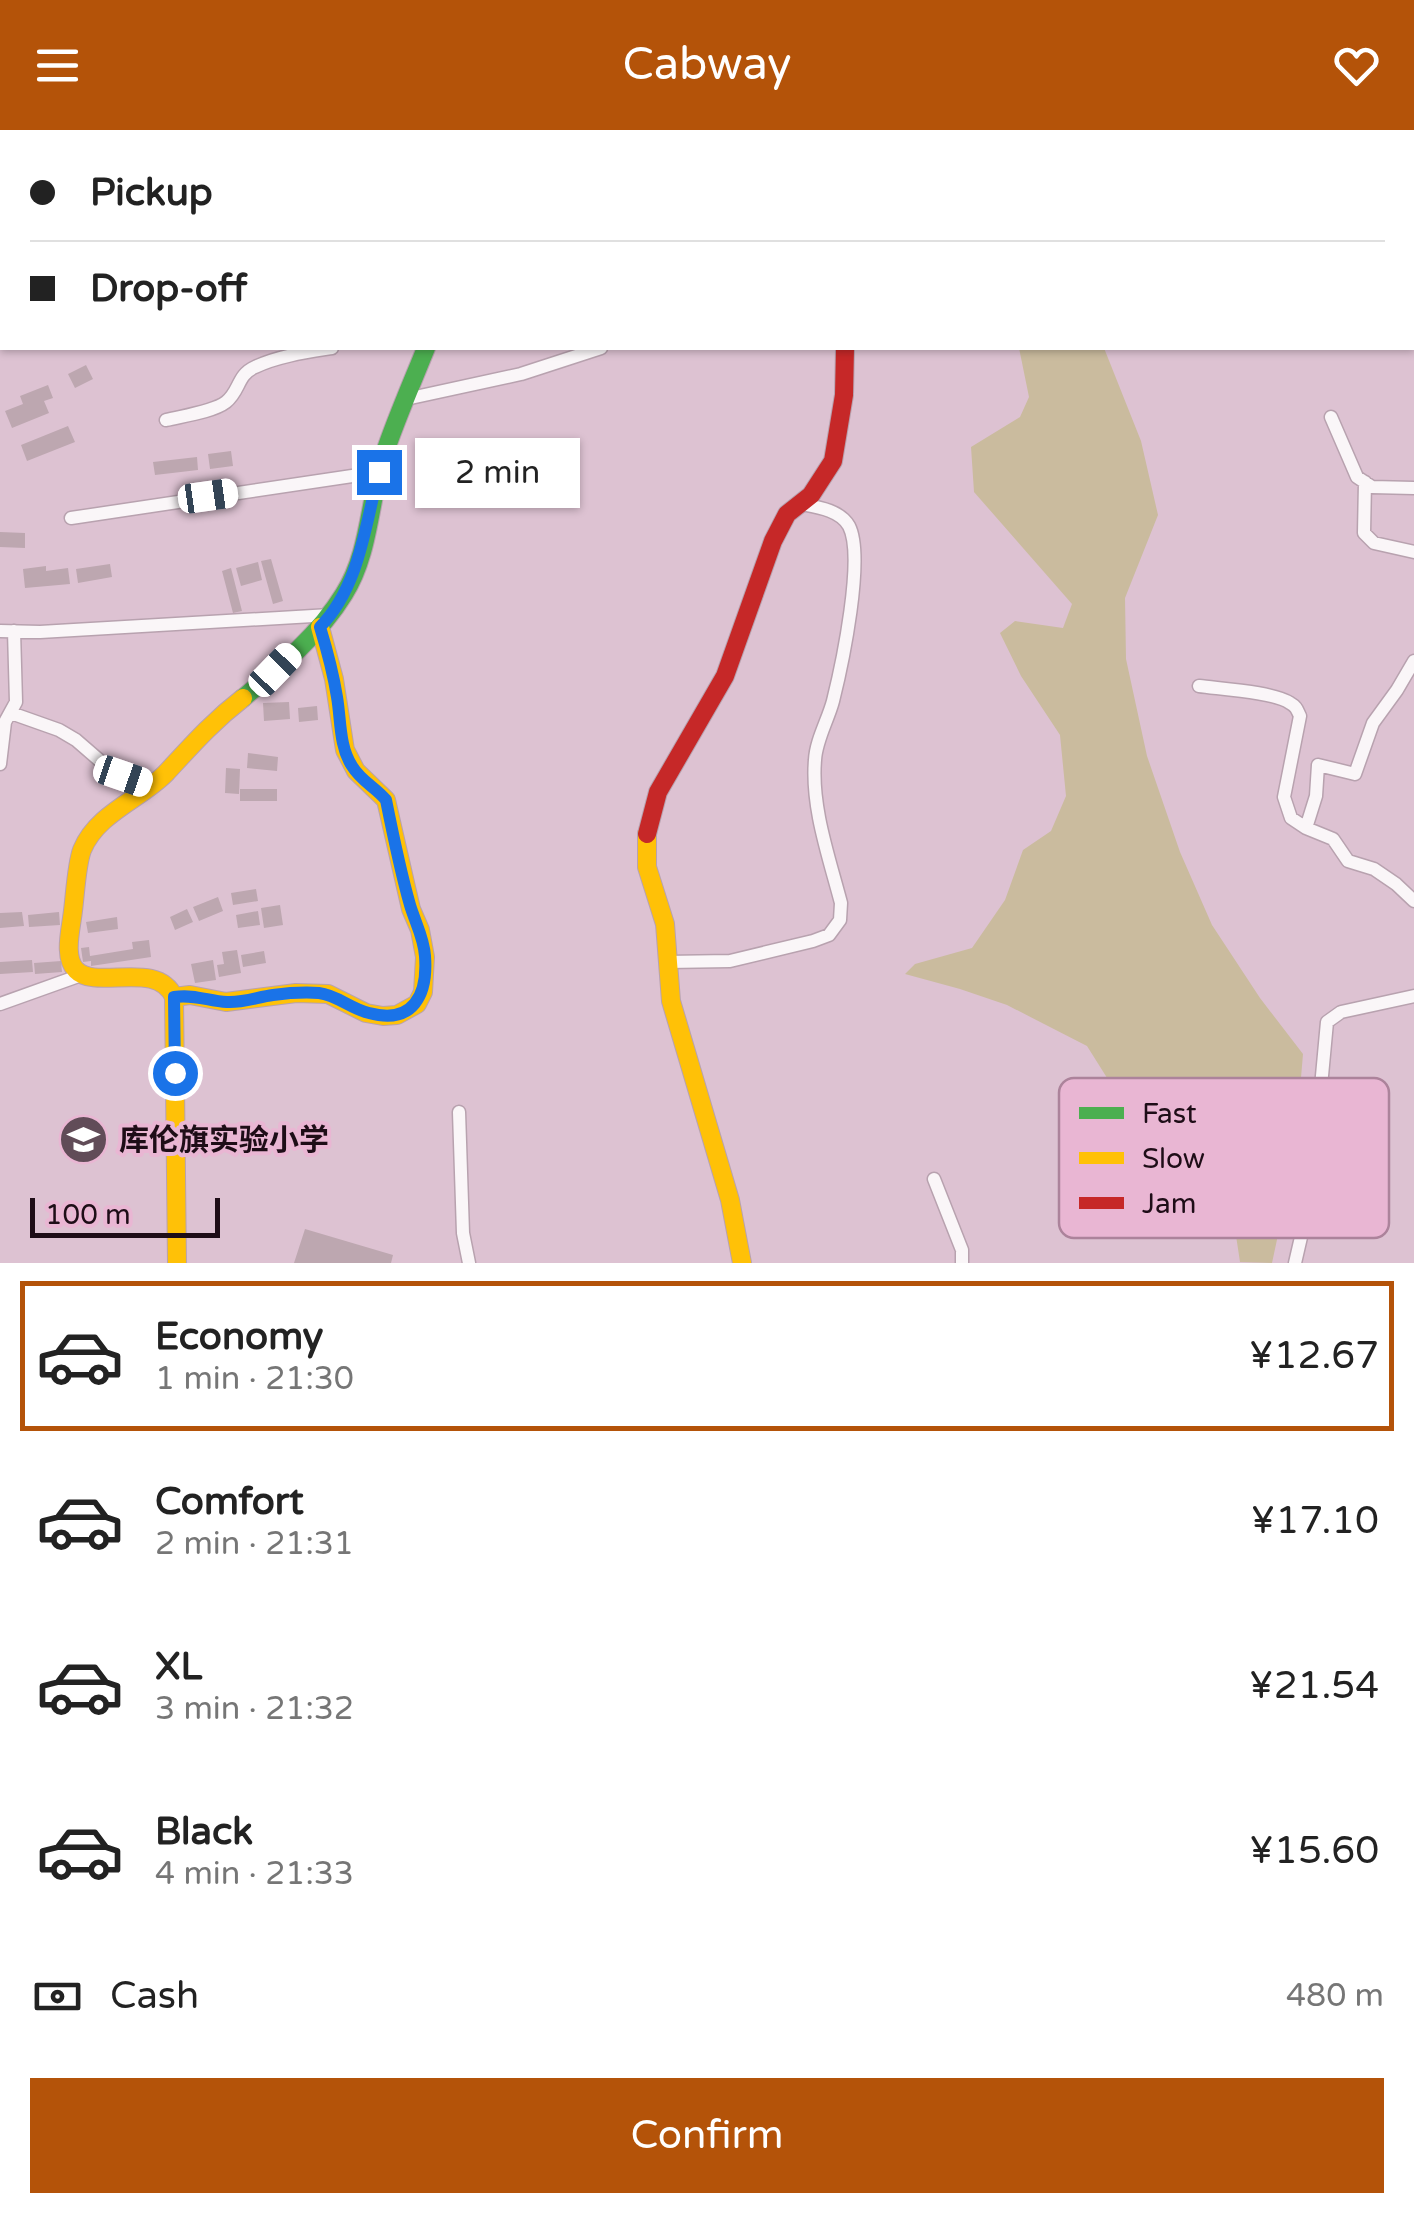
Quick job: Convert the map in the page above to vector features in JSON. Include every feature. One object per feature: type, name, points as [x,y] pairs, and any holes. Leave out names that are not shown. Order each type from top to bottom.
[{"type":"street","points":[[166,420],[225,402],[242,374],[256,366],[321,350]]},
{"type":"street","points":[[177,1263],[174,997],[170,988],[157,980],[76,970],[70,958],[69,938],[82,850],[96,829],[164,775],[215,720],[275,670],[324,621],[345,593],[357,568],[379,472],[425,350]]},
{"type":"street","points":[[406,399],[521,374],[594,350]]},
{"type":"street","points":[[742,1263],[730,1200],[671,1001],[665,924],[647,867],[647,832],[658,792],[724,676],[773,540],[788,514],[811,495],[832,461],[844,396],[845,350]]},
{"type":"street","points":[[1331,417],[1357,477],[1372,487],[1414,488]]},
{"type":"street","points":[[71,518],[379,472]]},
{"type":"street","points":[[1365,482],[1364,533],[1374,543],[1414,552]]},
{"type":"street","points":[[667,962],[730,961],[766,954],[829,935],[840,920],[841,903],[814,787],[815,755],[841,666],[854,568],[853,544],[848,524],[837,514],[801,504]]},
{"type":"street","points":[[0,764],[2,731],[16,702],[7,631],[324,621]]},
{"type":"street","points":[[174,997],[190,995],[226,1002],[271,995],[328,994],[366,1013],[383,1016],[398,1015],[416,1004],[423,992],[425,957],[420,930],[411,910],[386,800],[364,781],[343,748],[324,621]]},
{"type":"street","points":[[1306,828],[1316,796],[1318,766],[1356,774],[1373,723],[1414,660]]},
{"type":"street","points":[[1199,686],[1274,696],[1290,702],[1300,716],[1284,798],[1291,818],[1333,839],[1348,861],[1374,869],[1414,901]]},
{"type":"street","points":[[11,713],[58,730],[106,766],[151,786]]},
{"type":"street","points":[[0,1004],[84,974]]},
{"type":"street","points":[[1322,1078],[1327,1022],[1340,1012],[1414,996]]},
{"type":"street","points":[[459,1112],[462,1232],[468,1263]]},
{"type":"street","points":[[934,1178],[962,1250],[962,1263]]},
{"type":"street","points":[[1295,1263],[1301,1238]]},
{"type":"shaded area","points":[[1019,350],[1105,350],[1141,441],[1158,515],[1125,598],[1126,659],[1147,756],[1180,852],[1212,925],[1303,1054],[1301,1078],[1107,1078],[1087,1046],[1007,1005],[905,974],[915,964],[972,948],[1005,900],[1023,850],[1051,831],[1066,796],[1060,735],[1021,676],[1000,633],[1015,621],[1063,628],[1072,604],[974,492],[971,447],[1020,417],[1029,397]]},
{"type":"shaded area","points":[[1236,1238],[1277,1238],[1272,1263],[1240,1262]]},
{"type":"building","points":[[86,365],[93,379],[75,388],[68,374]]},
{"type":"building","points":[[48,385],[53,398],[44,401],[49,413],[12,428],[5,411],[23,404],[20,396]]},
{"type":"building","points":[[68,426],[75,442],[27,461],[21,445]]},
{"type":"building","points":[[231,451],[233,466],[210,469],[208,454]]},
{"type":"building","points":[[197,457],[198,470],[155,475],[153,462]]},
{"type":"building","points":[[0,532],[25,533],[25,548],[0,547]]},
{"type":"building","points":[[271,559],[283,601],[273,604],[261,561]]},
{"type":"building","points":[[258,562],[262,580],[241,586],[236,568]]},
{"type":"building","points":[[110,564],[112,577],[78,583],[76,569]]},
{"type":"building","points":[[46,566],[46,571],[68,568],[70,584],[25,588],[23,569]]},
{"type":"building","points":[[231,568],[242,611],[233,613],[222,571]]},
{"type":"building","points":[[289,702],[290,719],[264,721],[263,703]]},
{"type":"building","points":[[317,706],[318,720],[299,722],[298,708]]},
{"type":"building","points":[[248,753],[278,757],[277,771],[247,768]]},
{"type":"building","points":[[226,768],[240,769],[239,794],[225,793]]},
{"type":"building","points":[[240,789],[277,789],[277,801],[240,801]]},
{"type":"building","points":[[256,889],[258,901],[233,905],[231,893]]},
{"type":"building","points":[[218,897],[223,911],[199,921],[193,907]]},
{"type":"building","points":[[280,905],[283,925],[264,928],[261,908]]},
{"type":"building","points":[[187,909],[193,922],[175,930],[170,917]]},
{"type":"building","points":[[258,911],[260,925],[238,928],[236,915]]},
{"type":"building","points":[[22,912],[24,926],[0,928],[0,913]]},
{"type":"building","points":[[59,912],[60,925],[29,927],[28,915]]},
{"type":"building","points":[[117,917],[118,929],[88,933],[86,922]]},
{"type":"building","points":[[149,940],[151,957],[91,966],[91,961],[83,962],[81,948],[89,947],[90,956],[133,949],[132,942]]},
{"type":"building","points":[[237,950],[241,973],[219,977],[217,965],[224,964],[222,952]]},
{"type":"building","points":[[264,951],[266,963],[243,967],[241,955]]},
{"type":"building","points":[[32,960],[33,972],[0,974],[0,962]]},
{"type":"building","points":[[213,960],[216,980],[195,983],[191,964]]},
{"type":"building","points":[[61,961],[62,972],[35,974],[34,963]]},
{"type":"building","points":[[305,1229],[393,1255],[391,1263],[294,1263]]},
{"type":"traffic: fast","points":[[243,698],[311,637],[353,578],[384,455],[425,350]]},
{"type":"traffic: slow","points":[[174,997],[190,995],[226,1002],[296,993],[328,994],[366,1013],[383,1016],[397,1015],[417,1004],[423,992],[425,957],[420,930],[411,909],[386,800],[356,771],[345,750],[334,679],[320,627]]},
{"type":"traffic: slow","points":[[177,1263],[174,997],[166,986],[154,980],[85,976],[72,965],[69,938],[78,865],[89,837],[109,816],[166,773],[243,698]]},
{"type":"traffic: slow","points":[[647,834],[647,867],[665,924],[671,1001],[730,1200],[742,1263]]},
{"type":"traffic: jam","points":[[647,834],[658,792],[725,676],[773,541],[787,514],[811,495],[833,461],[844,395],[845,350]]},
{"type":"place","name":"库伦旗实验小学","points":[[84,1140]]},
{"type":"route","points":[[175,1073],[174,997],[190,995],[226,1002],[296,993],[328,994],[366,1013],[383,1016],[398,1015],[416,1004],[423,992],[425,957],[420,930],[411,910],[386,800],[364,781],[343,748],[330,658],[320,627],[345,593],[357,568],[379,472]]}]
